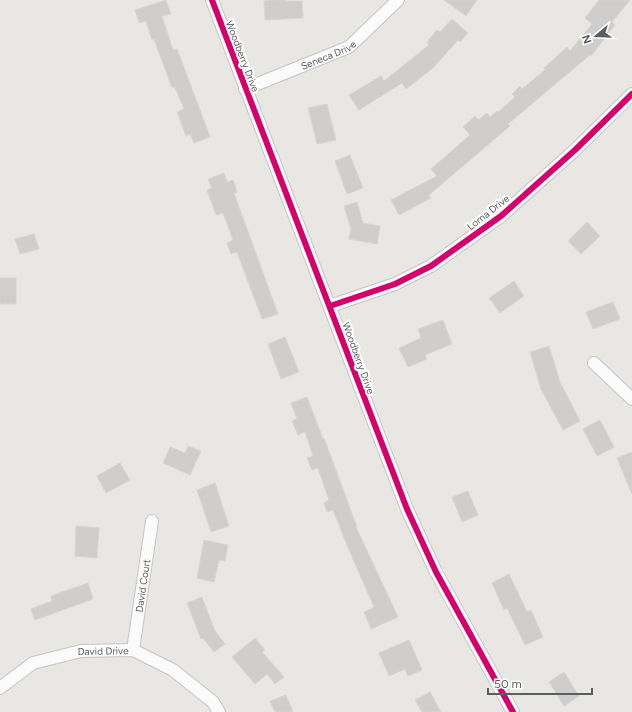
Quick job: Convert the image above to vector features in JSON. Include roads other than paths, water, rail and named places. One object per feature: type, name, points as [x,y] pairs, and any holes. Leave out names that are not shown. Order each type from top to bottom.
[{"type":"street","name":"Woodberry Drive","points":[[212,0],[407,509],[436,572],[514,712]]},
{"type":"street","name":"Seneca Drive","points":[[245,89],[349,47],[398,0]]},
{"type":"street","name":"Lorna Drive","points":[[330,306],[395,284],[431,266],[501,216],[575,150],[632,94]]},
{"type":"street","points":[[594,363],[632,399]]},
{"type":"street","name":"David Court","points":[[133,650],[152,521]]},
{"type":"street","name":"David Drive","points":[[0,688],[33,663],[81,651],[133,650],[173,670],[213,702],[219,712]]}]
